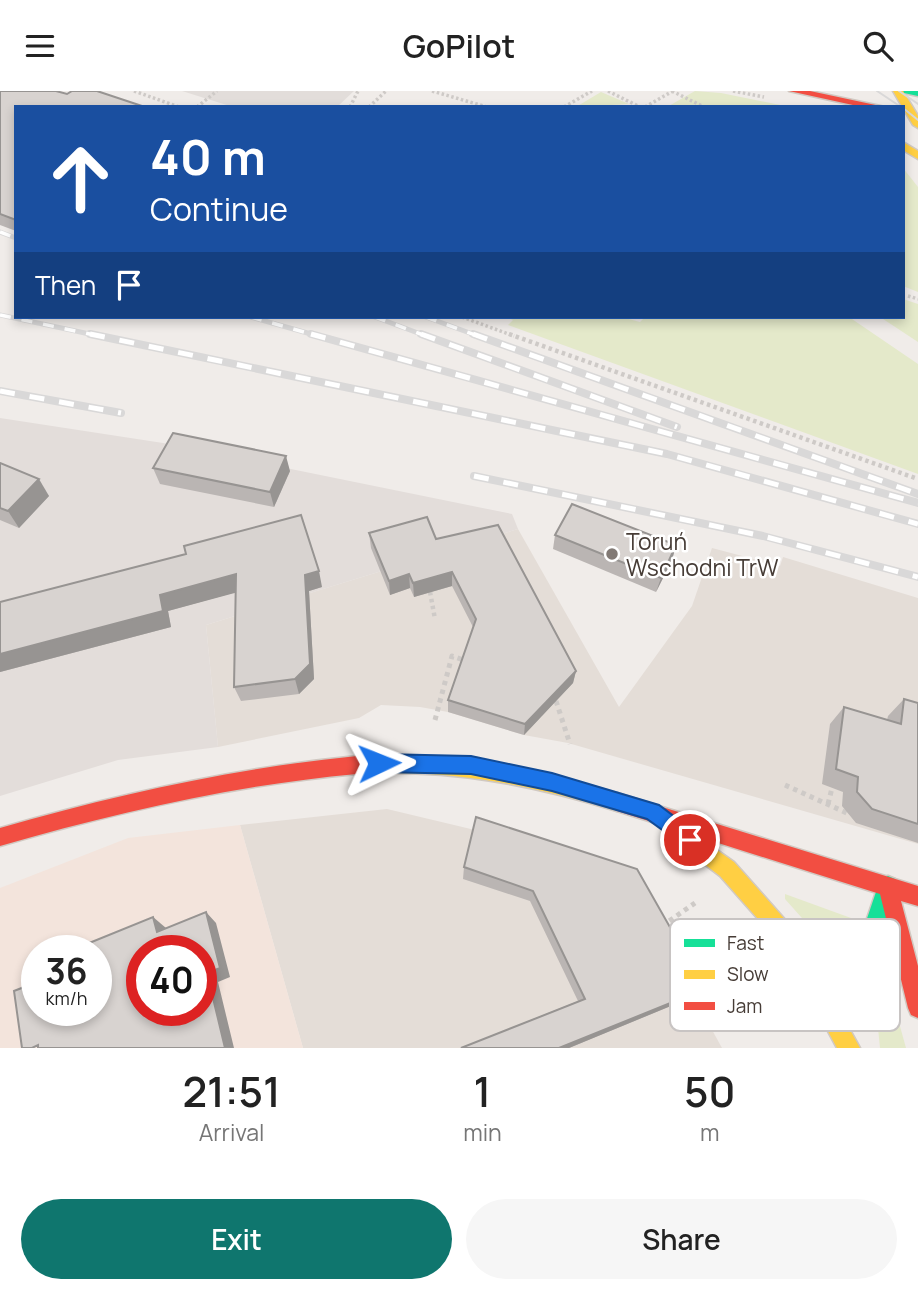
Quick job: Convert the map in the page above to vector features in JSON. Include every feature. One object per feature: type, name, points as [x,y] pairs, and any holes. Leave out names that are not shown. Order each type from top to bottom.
[{"type":"street","points":[[787,91],[828,105]]},
{"type":"street","points":[[794,91],[869,105]]},
{"type":"street","points":[[898,91],[912,116]]},
{"type":"street","points":[[908,91],[918,93]]},
{"type":"street","points":[[0,837],[97,808],[215,781],[317,768],[403,761],[471,765],[552,782],[918,896]]},
{"type":"street","points":[[652,812],[727,869],[771,919]]},
{"type":"street","points":[[888,886],[896,919]]},
{"type":"street","points":[[877,919],[888,886]]},
{"type":"street","points":[[900,935],[918,1008]]},
{"type":"street","points":[[841,1031],[849,1048]]},
{"type":"path","points":[[134,91],[173,105]]},
{"type":"path","points":[[200,105],[217,91]]},
{"type":"path","points":[[371,105],[386,91]]},
{"type":"path","points":[[432,91],[480,105]]},
{"type":"path","points":[[568,105],[592,91]]},
{"type":"path","points":[[608,91],[638,105]]},
{"type":"path","points":[[646,105],[673,91],[700,105]]},
{"type":"path","points":[[905,294],[918,299]]},
{"type":"path","points":[[468,319],[918,479]]},
{"type":"path","points":[[430,592],[435,619]]},
{"type":"path","points":[[432,729],[453,656],[466,661]]},
{"type":"path","points":[[556,701],[570,746]]},
{"type":"path","points":[[785,785],[849,814]]},
{"type":"path","points":[[828,804],[832,788]]},
{"type":"path","points":[[673,919],[700,899]]},
{"type":"path","points":[[659,929],[670,921]]},
{"type":"shaded area","points":[[182,91],[354,91],[339,105],[227,105]]},
{"type":"shaded area","points":[[0,418],[163,443],[512,514],[518,529],[206,625],[218,747],[118,760],[0,796]]},
{"type":"shaded area","points":[[518,529],[619,707],[692,606],[712,548],[780,566],[783,557],[918,598],[918,844],[568,743],[524,735],[448,712],[420,707],[381,705],[359,718],[218,747],[206,625]]},
{"type":"shaded area","points":[[387,809],[475,830],[629,879],[670,954],[670,1031],[713,1031],[722,1048],[303,1048],[240,825]]},
{"type":"shaded area","points":[[240,825],[303,1048],[0,1048],[0,888],[128,838]]},
{"type":"green space","points":[[695,91],[721,93],[780,105],[670,105]]},
{"type":"green space","points":[[601,92],[629,104],[611,105],[579,105]]},
{"type":"green space","points":[[905,171],[918,187],[918,292],[905,287]]},
{"type":"green space","points":[[905,300],[918,304],[918,342],[883,319],[905,319]]},
{"type":"green space","points":[[511,319],[629,319],[640,322],[643,319],[852,319],[918,364],[918,474],[508,325],[513,320]]},
{"type":"green space","points":[[785,894],[851,918],[803,919],[785,899]]},
{"type":"green space","points":[[900,1026],[906,1048],[880,1048],[878,1031],[900,1031]]},
{"type":"building","points":[[0,91],[56,91],[67,94],[72,91],[97,91],[139,105],[14,105],[14,219],[0,214]]},
{"type":"building","points":[[173,433],[286,456],[270,492],[153,468]]},
{"type":"building","points":[[0,463],[39,479],[8,511],[0,508]]},
{"type":"building","points":[[572,504],[676,545],[661,578],[555,535]]},
{"type":"building","points":[[301,515],[319,571],[305,575],[310,664],[295,679],[234,687],[236,574],[160,595],[163,611],[0,654],[0,602],[186,554],[184,546]]},
{"type":"building","points":[[427,517],[436,539],[498,525],[576,671],[525,724],[448,700],[476,619],[452,572],[413,583],[409,574],[389,581],[369,533]]},
{"type":"building","points":[[904,699],[918,703],[918,824],[872,809],[857,792],[858,777],[836,769],[844,707],[901,724]]},
{"type":"building","points":[[476,817],[637,869],[670,927],[670,1003],[559,1048],[461,1048],[585,999],[533,891],[464,867]]},
{"type":"building","points":[[206,912],[212,935],[126,935],[126,1026],[217,1026],[217,1015],[225,1048],[38,1048],[38,1045],[22,1048],[14,991],[21,988],[21,1026],[112,1026],[112,935],[109,935],[153,917],[157,932]]},
{"type":"tram line","points":[[877,91],[898,105]]},
{"type":"tram line","points":[[899,91],[918,104]]},
{"type":"tram line","points":[[905,110],[918,120]]},
{"type":"railway","points":[[0,232],[14,237]]},
{"type":"railway","points":[[0,315],[14,318]]},
{"type":"railway","points":[[19,319],[99,336]]},
{"type":"railway","points":[[258,319],[318,336]]},
{"type":"railway","points":[[380,319],[426,336]]},
{"type":"railway","points":[[431,319],[478,336]]},
{"type":"railway","points":[[90,334],[667,454],[918,524]]},
{"type":"railway","points":[[311,334],[918,503]]},
{"type":"railway","points":[[421,334],[677,427]]},
{"type":"railway","points":[[473,334],[918,494]]},
{"type":"railway","points":[[0,391],[121,413]]},
{"type":"railway","points":[[474,476],[763,536],[918,577]]},
{"type":"traffic: fast","points":[[908,91],[918,93]]},
{"type":"traffic: fast","points":[[877,919],[888,886]]},
{"type":"traffic: slow","points":[[898,91],[918,125]]},
{"type":"traffic: slow","points":[[905,146],[918,156]]},
{"type":"traffic: slow","points":[[357,765],[425,763],[489,770],[552,783],[617,802]]},
{"type":"traffic: slow","points":[[673,828],[727,869],[771,919]]},
{"type":"traffic: slow","points":[[840,1031],[849,1048]]},
{"type":"traffic: jam","points":[[794,91],[869,105]]},
{"type":"traffic: jam","points":[[0,837],[177,791],[265,775],[357,765]]},
{"type":"traffic: jam","points":[[617,802],[918,896]]},
{"type":"traffic: jam","points":[[888,886],[896,919]]},
{"type":"traffic: jam","points":[[900,935],[918,1008]]},
{"type":"place","name":"Toruń Wschodni TrW","points":[[612,554]]},
{"type":"route","points":[[379,763],[403,761],[471,765],[552,782],[652,812],[690,840]]}]
